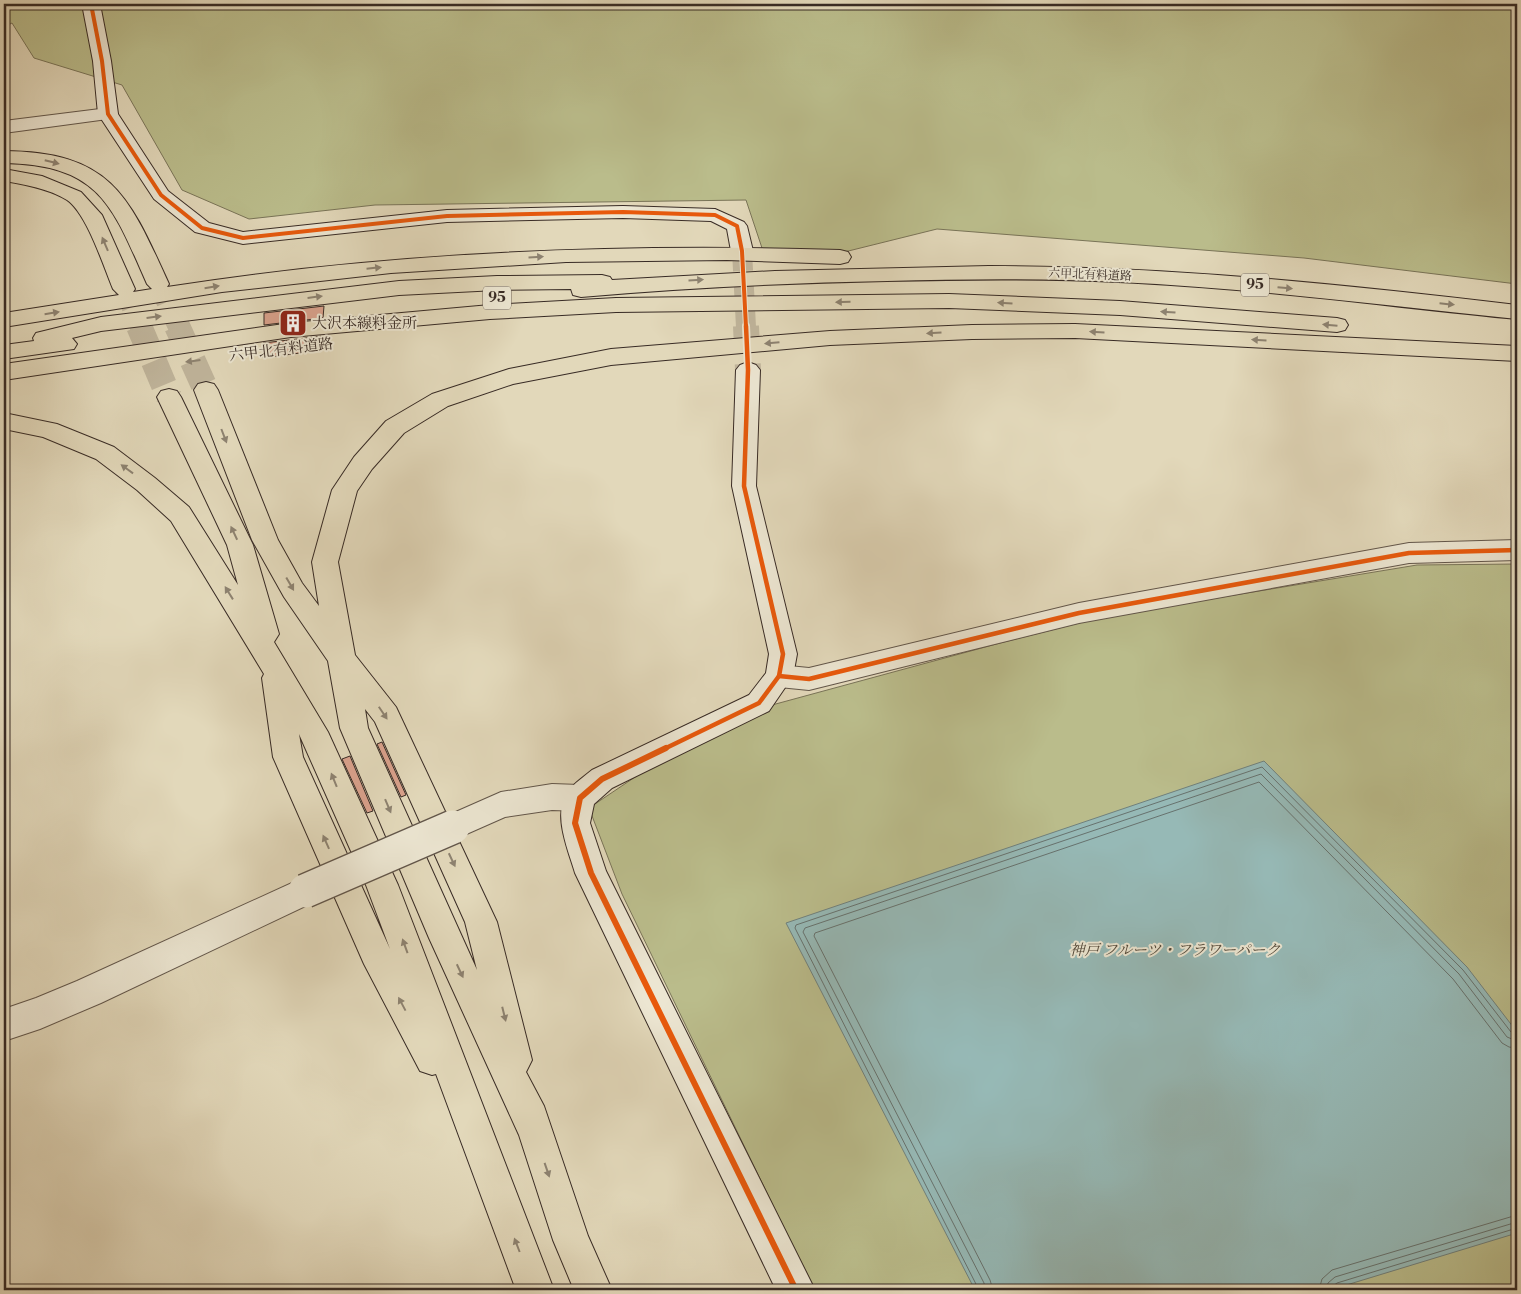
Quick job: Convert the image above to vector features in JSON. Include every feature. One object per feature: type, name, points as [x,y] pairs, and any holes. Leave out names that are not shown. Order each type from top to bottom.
[{"type":"main road","points":[[4,157],[22,156],[54,161],[82,173],[104,186],[125,215],[158,284]]},
{"type":"main road","points":[[4,175],[35,180],[74,196],[92,215],[124,289]]},
{"type":"main road","points":[[4,320],[222,285],[391,266],[566,255],[727,253],[882,259],[992,272]]},
{"type":"main road","name":"六甲北有料道路","points":[[4,348],[101,324],[380,290],[497,283],[660,282],[788,276],[992,272],[1159,277],[1334,292],[1517,312]]},
{"type":"main road","name":"六甲北有料道路","points":[[4,352],[324,311],[518,296],[660,282]]},
{"type":"main road","name":"六甲北有料道路","points":[[4,372],[290,330],[490,312],[616,306],[949,301],[1120,308],[1336,325],[1517,345]]},
{"type":"main road","name":"六甲北有料道路","points":[[4,379],[90,373],[676,305]]},
{"type":"main road","points":[[592,1290],[571,1240],[532,1124],[445,938],[354,728],[325,562],[345,490],[363,463],[395,427],[440,400],[509,377],[611,357],[830,338],[972,332],[1075,331],[1517,354]]},
{"type":"main road","points":[[206,390],[265,540],[293,590],[343,660]]},
{"type":"main road","points":[[169,397],[240,545],[274,664],[288,757],[375,953],[483,1155],[535,1290]]},
{"type":"main road","points":[[4,421],[48,430],[105,454],[146,484],[174,508],[180,514],[274,664]]},
{"type":"street","points":[[91,4],[102,61],[108,114],[160,195],[202,228],[243,238],[447,216],[623,212],[715,215],[737,226],[742,251]]},
{"type":"street","points":[[4,127],[108,114]]},
{"type":"street","points":[[748,370],[744,486],[783,654],[779,676],[759,703],[602,779],[580,798],[575,823],[591,874],[796,1290]]},
{"type":"street","points":[[779,676],[809,679],[1079,613],[1409,553],[1517,550]]},
{"type":"street","points":[[4,1025],[73,999],[305,891],[501,805],[552,797],[580,798]]},
{"type":"green space","points":[[4,4],[1517,4],[1517,284],[1304,258],[937,229],[808,261],[766,260],[746,200],[375,205],[249,219],[182,190],[122,85],[34,58],[12,23],[4,27]]},
{"type":"green space","name":"神戸 フルーツ・フラワーパーク","points":[[1517,564],[1517,1290],[814,1290],[622,894],[589,808],[647,769],[772,705],[1000,643],[1107,616],[1417,565]]},
{"type":"water","points":[[1264,761],[1467,967],[1517,1032],[1517,1233],[1330,1290],[975,1290],[786,923]]},
{"type":"building","points":[[324,306],[323,318],[264,325],[264,313]]},
{"type":"building","points":[[323,336],[322,350],[263,358],[263,343]]},
{"type":"building","points":[[382,742],[406,795],[401,797],[377,744]]},
{"type":"building","points":[[350,756],[373,811],[367,813],[342,759]]},
{"type":"tunnel","points":[[742,251],[746,327]]},
{"type":"tunnel","points":[[158,284],[178,327]]},
{"type":"tunnel","points":[[124,289],[140,327]]},
{"type":"tunnel","points":[[139,326],[169,397]]},
{"type":"tunnel","points":[[177,326],[206,390]]},
{"type":"tunnel","points":[[746,326],[748,370]]},
{"type":"cycle path","points":[[91,4],[102,61],[108,114],[161,195],[202,228],[243,238],[447,216],[623,212],[715,215],[737,226],[742,251],[748,370],[744,486],[783,654],[779,676],[759,703],[602,779],[580,798],[575,823],[591,873],[796,1290]]},
{"type":"cycle path","points":[[779,676],[809,679],[1079,613],[1409,553],[1517,550]]},
{"type":"place","name":"大沢本線料金所","points":[[293,323]]}]
